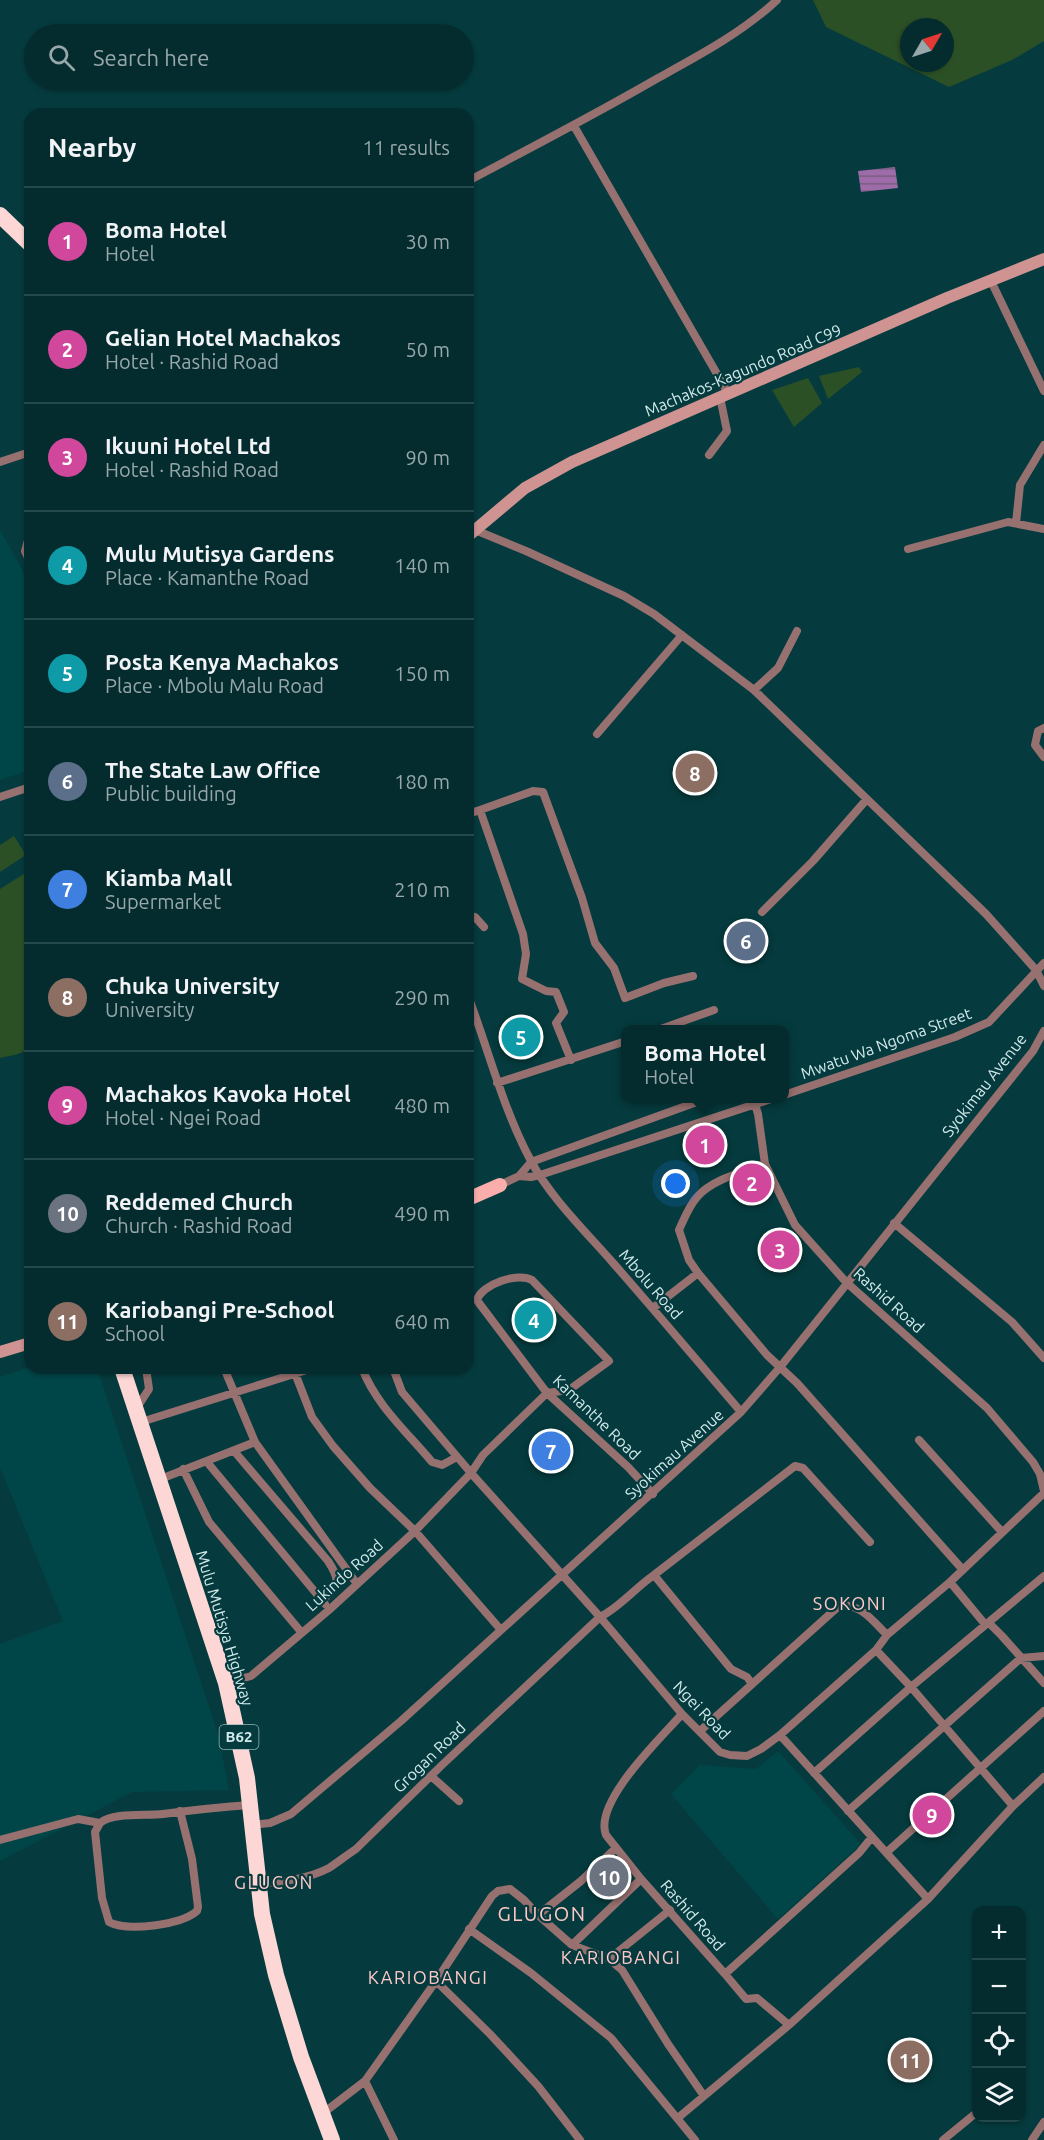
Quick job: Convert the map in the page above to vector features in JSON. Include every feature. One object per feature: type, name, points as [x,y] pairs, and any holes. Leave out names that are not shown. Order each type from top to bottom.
[{"type":"highway","points":[[0,216],[24,238]]},
{"type":"highway","name":"Mulu Mutisya Highway","points":[[124,1374],[225,1683],[242,1747],[252,1805],[252,1825],[262,1914],[276,1975],[301,2057],[322,2114]]},
{"type":"highway","name":"B62","points":[[322,2114],[332,2140]]},
{"type":"main road","name":"Machakos-Kagundo Road C99","points":[[474,530],[519,493],[548,474],[573,462],[1044,259]]},
{"type":"main road","points":[[474,1196],[500,1185]]},
{"type":"main road","points":[[0,1352],[24,1345]]},
{"type":"street","points":[[474,178],[574,126],[710,49],[777,0]]},
{"type":"street","points":[[574,126],[724,395],[727,431],[709,455]]},
{"type":"street","points":[[991,281],[1044,391]]},
{"type":"street","points":[[1016,524],[1020,485],[1044,445]]},
{"type":"street","points":[[0,462],[24,454]]},
{"type":"street","points":[[908,549],[1008,522],[1044,529]]},
{"type":"street","points":[[474,534],[526,551],[624,596],[682,634],[754,690],[986,914],[1036,970],[1044,986]]},
{"type":"street","points":[[754,690],[778,668],[797,631]]},
{"type":"street","points":[[597,734],[682,634]]},
{"type":"street","points":[[1044,728],[1038,731],[1035,745],[1044,757]]},
{"type":"street","points":[[0,797],[24,789]]},
{"type":"street","points":[[474,812],[533,791],[543,792],[582,898],[595,943],[614,968],[625,998],[664,983],[693,976]]},
{"type":"street","points":[[762,912],[813,861],[867,799]]},
{"type":"street","points":[[480,810],[523,933],[526,954],[522,979],[546,991],[556,992],[564,1012],[556,1023],[571,1060]]},
{"type":"street","points":[[474,917],[484,927]]},
{"type":"street","name":"Mwatu Wa Ngoma Street","points":[[789,1093],[989,1022],[1044,963]]},
{"type":"street","points":[[670,1025],[714,1010]]},
{"type":"street","name":"Mbolu Road","points":[[474,1012],[481,1027],[497,1083],[531,1162],[568,1213],[653,1308],[741,1412]]},
{"type":"street","name":"Syokimau Avenue","points":[[252,1825],[270,1823],[291,1814],[324,1787],[443,1683],[741,1412],[781,1366],[1033,1051],[1044,1031]]},
{"type":"street","points":[[497,1083],[621,1043]]},
{"type":"street","points":[[500,1185],[519,1176],[531,1162],[694,1103]]},
{"type":"street","points":[[519,1176],[540,1175],[751,1103]]},
{"type":"street","name":"Rashid Road","points":[[754,1103],[765,1164],[795,1225],[846,1282],[987,1408],[1033,1462],[1040,1474],[1044,1492],[950,1582],[887,1635],[876,1650],[780,1735]]},
{"type":"street","points":[[765,1164],[714,1184],[694,1201],[679,1230],[689,1260],[767,1355],[781,1366],[963,1570]]},
{"type":"street","points":[[894,1223],[1012,1322],[1044,1358]]},
{"type":"street","points":[[653,1308],[698,1273]]},
{"type":"street","name":"Kamanthe Road","points":[[547,1394],[569,1390],[609,1361],[532,1280],[521,1276],[500,1281],[481,1292],[477,1300],[547,1394],[628,1467],[653,1494]]},
{"type":"street","points":[[139,1415],[149,1389],[147,1374]]},
{"type":"street","points":[[226,1374],[255,1442],[357,1584]]},
{"type":"street","points":[[139,1415],[234,1392],[285,1374]]},
{"type":"street","points":[[295,1374],[312,1417],[333,1446],[370,1488],[415,1531],[501,1630]]},
{"type":"street","points":[[364,1374],[368,1384],[380,1400],[432,1462],[442,1465],[457,1457]]},
{"type":"street","name":"Ngei Road","points":[[395,1374],[402,1392],[457,1457],[600,1617],[682,1714],[720,1752],[747,1756],[780,1735]]},
{"type":"street","points":[[471,1473],[483,1455],[547,1394]]},
{"type":"street","points":[[919,1440],[1002,1532]]},
{"type":"street","points":[[158,1480],[255,1442]]},
{"type":"street","points":[[234,1451],[337,1575],[331,1592],[322,1601]]},
{"type":"street","points":[[207,1462],[329,1610]]},
{"type":"street","name":"Grogan Road","points":[[260,1884],[316,1873],[330,1867],[356,1849],[600,1617],[611,1611],[642,1583],[795,1466],[803,1468],[870,1542]]},
{"type":"street","points":[[183,1469],[209,1522],[302,1633]]},
{"type":"street","name":"Lukindo Road","points":[[225,1683],[251,1676],[329,1610],[415,1531],[471,1473]]},
{"type":"street","points":[[654,1575],[731,1669],[747,1677],[752,1683]]},
{"type":"street","points":[[814,1773],[911,1687],[1044,1576]]},
{"type":"street","points":[[950,1582],[984,1623],[989,1623],[1044,1683]]},
{"type":"street","points":[[700,1731],[840,1605],[850,1604],[861,1609],[887,1635]]},
{"type":"street","points":[[876,1650],[911,1687],[1013,1806]]},
{"type":"street","points":[[848,1811],[1021,1658],[1044,1656]]},
{"type":"street","points":[[887,1852],[1044,1711]]},
{"type":"street","name":"Rashid Road","points":[[682,1714],[622,1782],[604,1819],[604,1829],[641,1879],[725,1974],[860,1852],[872,1837]]},
{"type":"street","points":[[780,1735],[928,1899]]},
{"type":"street","points":[[431,1776],[459,1801]]},
{"type":"street","points":[[679,2117],[789,2025],[928,1899],[1013,1806],[1044,1777]]},
{"type":"street","points":[[0,1840],[78,1819],[100,1822],[114,1816],[252,1805]]},
{"type":"street","points":[[100,1822],[95,1832],[102,1898],[109,1922],[118,1926],[166,1925],[193,1915],[198,1907],[192,1859],[180,1811]]},
{"type":"street","points":[[538,1915],[581,1881],[616,1848]]},
{"type":"street","points":[[572,1945],[641,1879]]},
{"type":"street","points":[[322,2114],[365,2081],[436,1981],[492,1896],[503,1889],[510,1889],[517,1894],[572,1945],[609,1959],[622,1970],[668,2044],[704,2096]]},
{"type":"street","points":[[609,1959],[670,1910]]},
{"type":"street","points":[[469,1929],[531,1973],[612,2038],[679,2117],[695,2140]]},
{"type":"street","points":[[725,1974],[746,1999],[757,1998],[789,2025]]},
{"type":"street","points":[[436,1981],[490,2034],[538,2086],[580,2140]]},
{"type":"street","points":[[365,2081],[394,2140]]},
{"type":"street","points":[[943,2140],[972,2116]]},
{"type":"street","points":[[1032,2140],[1044,2122]]},
{"type":"shaded area","points":[[895,167],[898,188],[861,192],[858,171]]},
{"type":"shaded area","points":[[0,530],[24,573],[24,772],[0,780]]},
{"type":"shaded area","points":[[24,1369],[24,1374],[99,1374],[218,1734],[229,1790],[132,1792],[0,1861],[0,1644],[63,1621],[0,1467],[0,1377]]},
{"type":"shaded area","points":[[778,1751],[861,1844],[778,1919],[671,1794],[700,1765],[756,1769]]},
{"type":"green space","points":[[813,0],[1044,0],[1044,41],[1012,60],[949,87],[918,72],[954,72],[954,18],[900,18],[900,63],[826,27]]},
{"type":"green space","points":[[859,367],[862,372],[828,399],[819,376]]},
{"type":"green space","points":[[808,378],[822,403],[794,427],[772,390]]},
{"type":"green space","points":[[14,836],[24,852],[24,856],[0,872],[0,845]]},
{"type":"green space","points":[[24,874],[24,1052],[0,1058],[0,889]]},
{"type":"place","name":"Chuka University","points":[[695,773]]},
{"type":"place","name":"The State Law Office","points":[[746,941]]},
{"type":"place","name":"Posta Kenya Machakos","points":[[521,1037]]},
{"type":"place","name":"Boma Hotel","points":[[705,1145]]},
{"type":"place","name":"Gelian Hotel Machakos","points":[[752,1183]]},
{"type":"place","name":"Ikuuni Hotel Ltd","points":[[780,1250]]},
{"type":"place","name":"Mulu Mutisya Gardens","points":[[534,1320]]},
{"type":"place","name":"Kiamba Mall","points":[[551,1451]]},
{"type":"place","name":"Machakos Kavoka Hotel","points":[[932,1815]]},
{"type":"place","name":"Reddemed Church","points":[[609,1877]]},
{"type":"place","name":"Kariobangi Pre-School","points":[[910,2060]]},
{"type":"district","name":"SOKONI","points":[[850,1604]]},
{"type":"district","name":"GLUCON","points":[[274,1883]]},
{"type":"district","name":"GLUGON","points":[[542,1914]]},
{"type":"district","name":"KARIOBANGI","points":[[621,1958]]},
{"type":"district","name":"KARIOBANGI","points":[[428,1978]]}]
